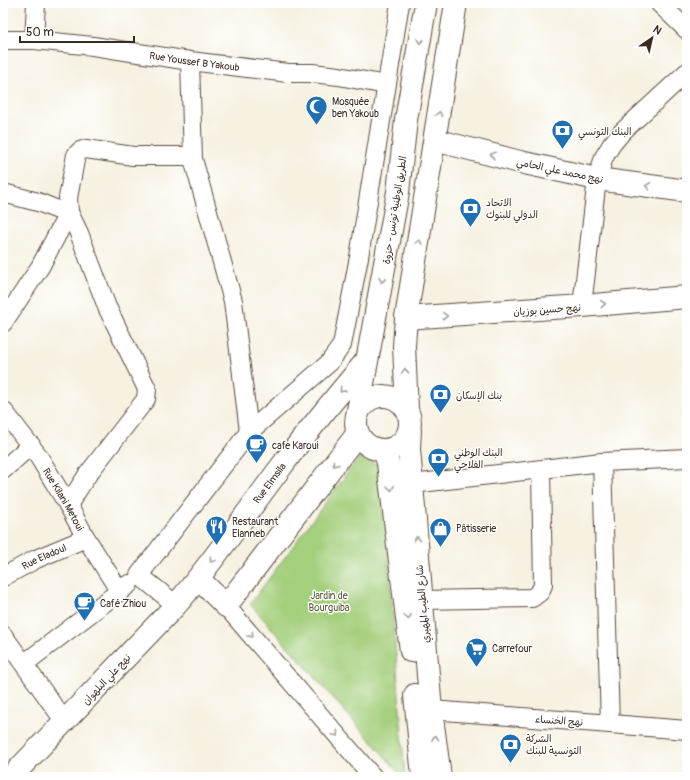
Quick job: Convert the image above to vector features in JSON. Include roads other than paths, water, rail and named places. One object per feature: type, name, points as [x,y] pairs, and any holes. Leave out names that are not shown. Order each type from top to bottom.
[{"type":"main road","name":"الطريق الوطنية تونس - حزوة","points":[[358,425],[367,360],[398,192],[406,120],[426,3]]},
{"type":"main road","points":[[358,425],[366,444],[371,447],[390,450],[400,444],[408,420],[404,346],[406,318],[456,3]]},
{"type":"main road","name":"نهج محمد علي الحامي","points":[[435,140],[520,162],[597,179],[687,191]]},
{"type":"main road","name":"نهج حسين بوزيان","points":[[406,318],[687,297]]},
{"type":"main road","name":"Rue Elmsila","points":[[199,579],[282,466],[367,360]]},
{"type":"main road","points":[[199,579],[226,606],[358,425],[366,403],[380,397],[395,399],[408,420]]},
{"type":"main road","name":"شارع الطيب المهيري","points":[[408,420],[431,710],[440,777]]},
{"type":"main road","name":"شارع الطيب المهيري","points":[[384,450],[389,471],[410,633],[423,777]]},
{"type":"main road","name":"نهج علي البلهوان","points":[[11,777],[65,722],[199,579]]},
{"type":"street","points":[[34,40],[36,3]]},
{"type":"street","points":[[24,663],[61,634],[120,592],[139,575],[249,432],[329,363],[342,345],[359,257],[400,3]]},
{"type":"street","points":[[659,3],[687,30]]},
{"type":"street","name":"Rue Youssef B Yakoub","points":[[3,40],[34,40],[93,46],[190,62],[288,73],[312,73],[339,76],[386,85]]},
{"type":"street","points":[[190,62],[192,156],[198,183],[228,276],[234,301],[249,432]]},
{"type":"street","points":[[582,306],[597,179],[604,157],[612,144],[687,72]]},
{"type":"street","points":[[3,323],[40,267],[68,213],[68,198],[76,155],[80,151],[86,149],[160,157],[192,156]]},
{"type":"street","points":[[3,193],[38,202],[68,213],[79,234],[107,306],[147,389],[146,399],[88,474],[68,505]]},
{"type":"street","name":"Rue Kilani Metoui","points":[[3,410],[31,445],[120,592]]},
{"type":"street","points":[[3,470],[31,445]]},
{"type":"street","points":[[412,484],[602,462],[687,458]]},
{"type":"street","points":[[602,462],[610,724]]},
{"type":"street","points":[[422,600],[532,598],[540,592],[543,585],[541,470]]},
{"type":"street","name":"Rue Eladoul","points":[[3,577],[36,559],[86,538]]},
{"type":"street","points":[[139,575],[176,605]]},
{"type":"street","points":[[226,606],[373,777]]},
{"type":"street","points":[[3,635],[65,722]]},
{"type":"street","name":"نهج الخنساء","points":[[431,710],[687,730]]},
{"type":"place","name":"Mosquée ben Yakoub","points":[[316,126]]},
{"type":"place","name":"البنك التونسي","points":[[563,150]]},
{"type":"place","name":"الاتحاد الدولي للبنوك","points":[[471,228]]},
{"type":"place","name":"بنك الإسكان","points":[[441,414]]},
{"type":"place","name":"cafe Karoui","points":[[257,464]]},
{"type":"place","name":"البنك الوطني الفلاحي","points":[[438,478]]},
{"type":"place","name":"Restaurant Elanneb","points":[[217,546]]},
{"type":"place","name":"Pâtisserie","points":[[440,548]]},
{"type":"place","name":"Café Zhiou","points":[[84,622]]},
{"type":"place","name":"Carrefour","points":[[476,668]]},
{"type":"place","name":"الشركة التونسية للبنك","points":[[510,764]]},
{"type":"park label","name":"Jardin de Bourguiba","points":[[329,600]]}]
